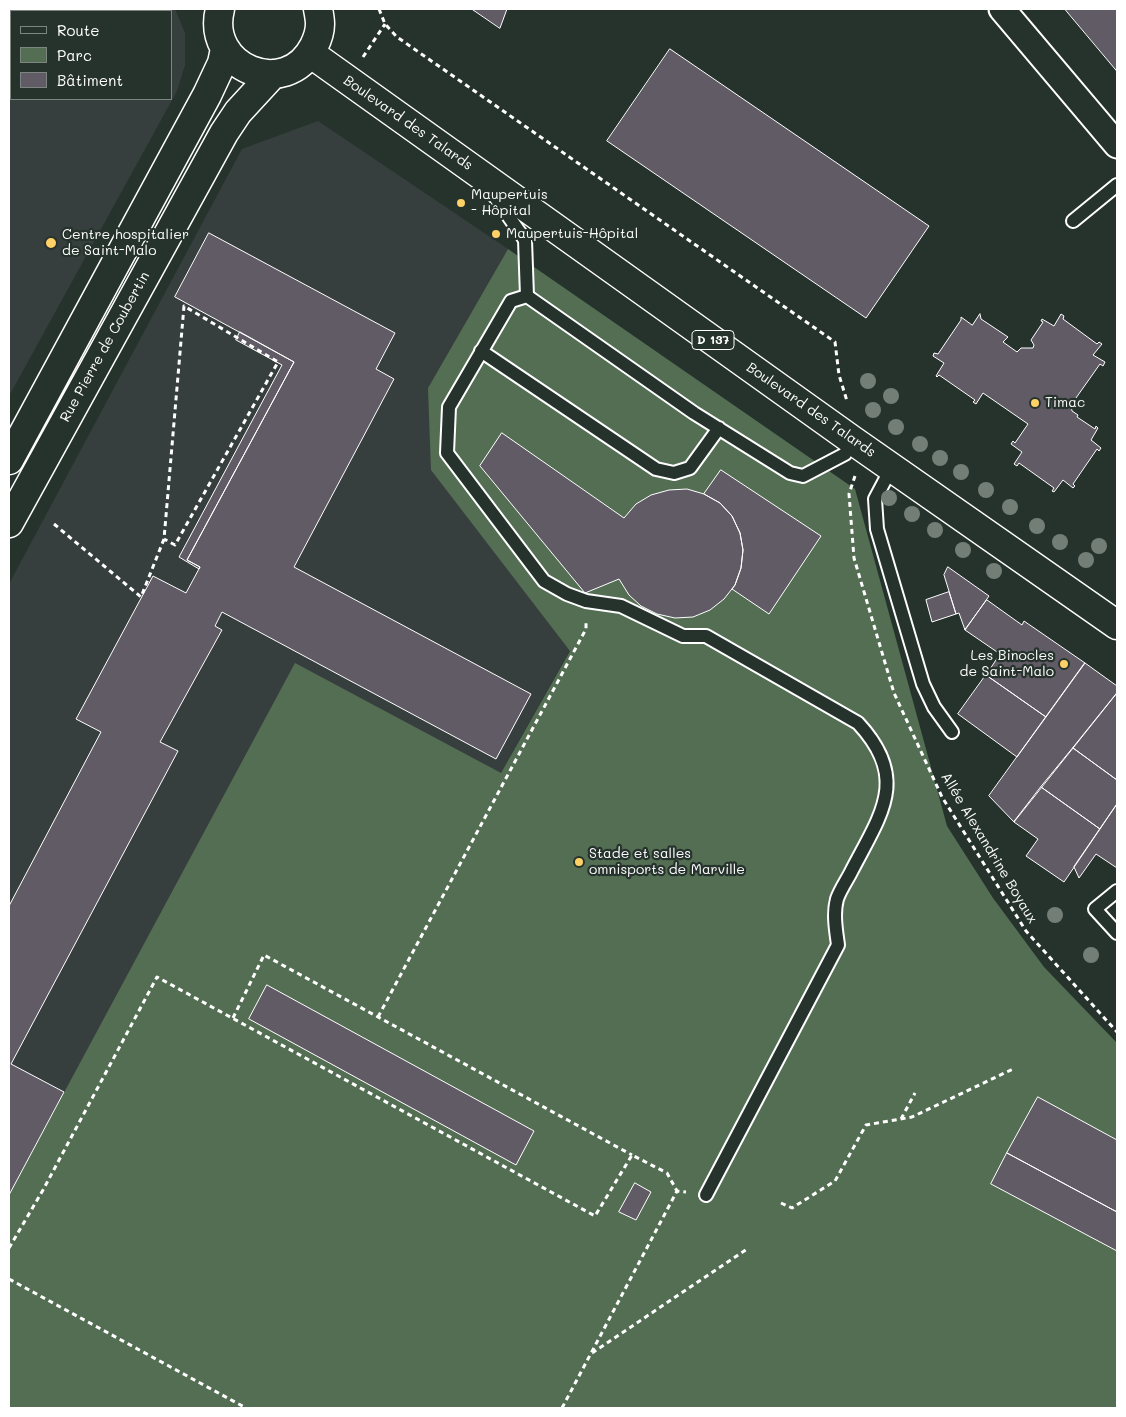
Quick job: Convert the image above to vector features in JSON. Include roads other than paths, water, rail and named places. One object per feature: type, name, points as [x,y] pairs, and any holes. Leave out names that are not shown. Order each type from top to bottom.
[{"type":"main road","points":[[216,12],[219,34],[225,49],[234,61],[245,69],[259,74],[273,74],[287,71],[300,64],[310,53],[319,32],[318,9]]},
{"type":"main road","points":[[9,460],[207,95],[222,63],[225,49]]},
{"type":"main road","name":"Boulevard des Talards","points":[[310,53],[857,443],[1117,625]]},
{"type":"main road","name":"Rue Pierre de Coubertin","points":[[9,523],[224,133],[238,112],[273,74]]},
{"type":"street","points":[[1002,9],[1117,145]]},
{"type":"lane","points":[[479,173],[525,240],[527,296]]},
{"type":"lane","points":[[1073,220],[1117,185]]},
{"type":"lane","points":[[527,296],[511,301],[449,407],[448,453],[544,581],[567,594],[586,601],[621,606],[683,636],[706,636],[858,723],[872,738],[886,771],[887,792],[880,815],[837,899],[835,923],[838,945],[706,1195]]},
{"type":"lane","points":[[527,296],[694,413],[790,473],[803,476],[845,454],[857,443]]},
{"type":"lane","points":[[481,352],[656,469],[674,473],[690,468],[719,428]]},
{"type":"lane","points":[[892,467],[875,499],[877,529],[923,684],[934,707],[952,732]]},
{"type":"lane","points":[[1117,891],[1095,909],[1117,933]]},
{"type":"place","name":"Maupertuis - Hôpital","points":[[461,203]]},
{"type":"place","name":"Maupertuis-Hôpital","points":[[496,234]]},
{"type":"place","name":"Centre hospitalier de Saint-Malo","points":[[51,243]]},
{"type":"place","name":"Timac","points":[[1035,403]]},
{"type":"place","name":"Les Binocles de Saint-Malo","points":[[1064,664]]},
{"type":"place","name":"Stade et salles omnisports de Marville","points":[[579,862]]}]
